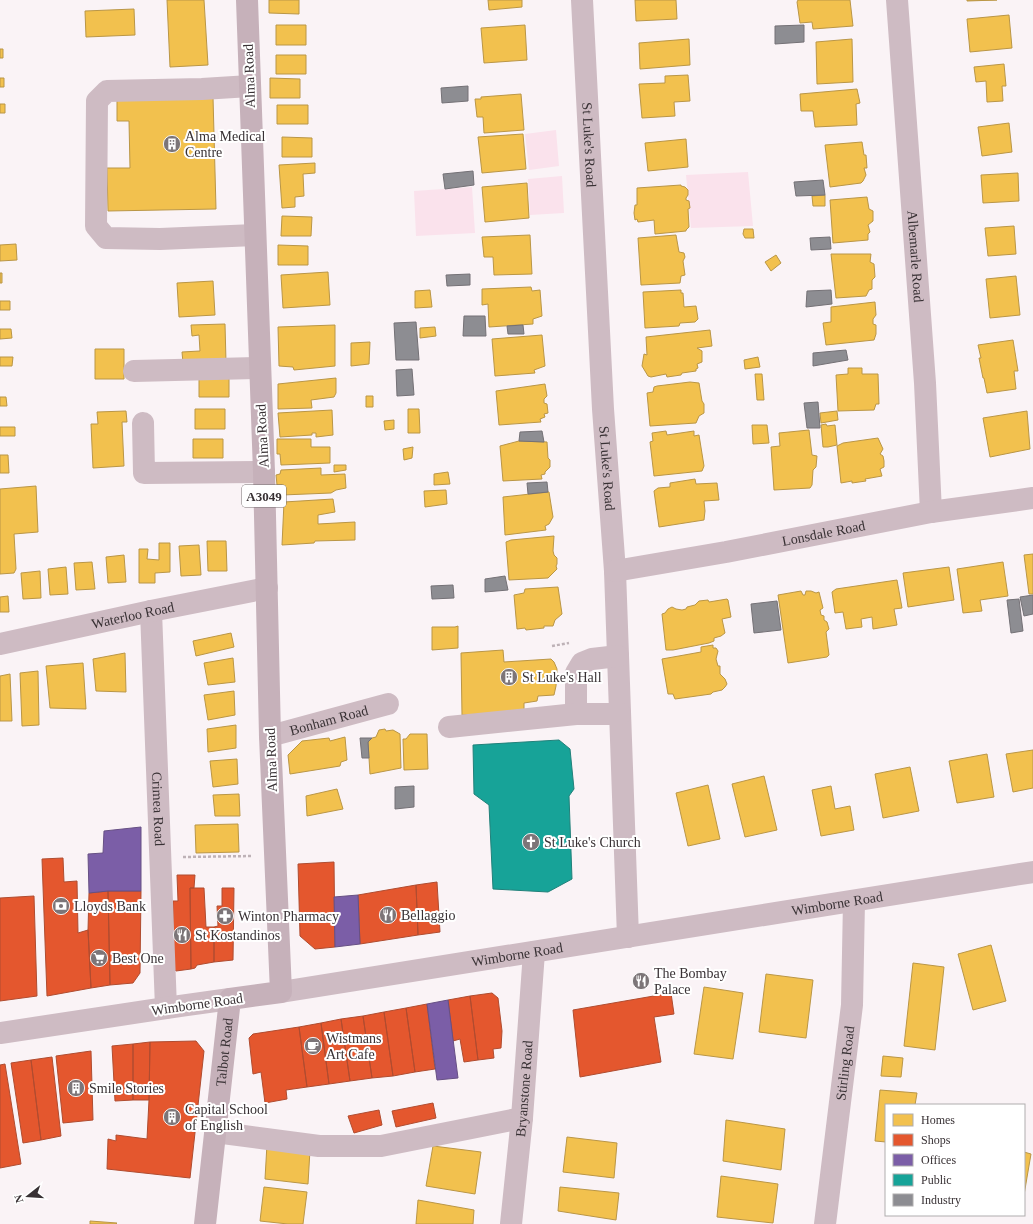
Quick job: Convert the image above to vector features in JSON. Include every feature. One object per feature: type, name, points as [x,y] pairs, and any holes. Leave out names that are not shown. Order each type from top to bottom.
[{"type":"main road","name":"Alma Road","points":[[247,0],[254,235],[264,472],[270,736],[281,992]]},
{"type":"main road","name":"Wimborne Road","points":[[230,999],[281,992]]},
{"type":"main road","name":"Talbot Road","points":[[205,1224],[230,999]]},
{"type":"street","name":"St Luke's Road","points":[[582,0],[603,409],[615,571],[628,937]]},
{"type":"street","name":"Albemarle Road","points":[[897,0],[925,383],[931,512]]},
{"type":"street","points":[[250,86],[202,89],[107,91],[97,101],[96,226],[106,238],[160,239],[254,235]]},
{"type":"street","points":[[134,371],[259,368]]},
{"type":"street","points":[[143,424],[144,473],[264,472]]},
{"type":"street","name":"Lonsdale Road","points":[[615,571],[726,552],[931,512],[1033,498]]},
{"type":"street","name":"Waterloo Road","points":[[0,644],[151,611],[267,588]]},
{"type":"street","name":"Crimea Road","points":[[151,611],[166,1008]]},
{"type":"street","points":[[576,714],[576,673],[582,663],[592,659],[618,656]]},
{"type":"street","name":"Bonham Road","points":[[270,736],[388,704]]},
{"type":"street","points":[[449,727],[576,714],[620,714]]},
{"type":"street","name":"Wimborne Road","points":[[281,992],[1033,872]]},
{"type":"street","name":"Stirling Road","points":[[825,1224],[852,1005],[854,901]]},
{"type":"street","name":"Bryanstone Road","points":[[511,1224],[522,1118],[534,952]]},
{"type":"street","name":"Wimborne Road","points":[[0,1033],[230,999]]},
{"type":"street","points":[[215,1132],[319,1146],[381,1146],[522,1118]]},
{"type":"path","points":[[160,857],[276,855]]},
{"type":"shaded area","points":[[556,130],[559,166],[529,170],[525,134]]},
{"type":"shaded area","points":[[748,172],[753,226],[691,228],[686,175]]},
{"type":"shaded area","points":[[562,176],[564,213],[530,215],[528,179]]},
{"type":"shaded area","points":[[472,187],[475,233],[416,236],[414,191]]},
{"type":"building: Homes","points":[[167,0],[204,0],[208,65],[170,67]]},
{"type":"building: Homes","points":[[269,0],[299,0],[299,14],[269,13]]},
{"type":"building: Homes","points":[[488,0],[522,0],[522,7],[489,10]]},
{"type":"building: Homes","points":[[635,0],[676,0],[677,19],[636,21]]},
{"type":"building: Homes","points":[[798,0],[850,0],[853,26],[813,29],[812,22],[800,23]]},
{"type":"building: Homes","points":[[967,0],[997,0],[967,1]]},
{"type":"building: Homes","points":[[134,9],[135,35],[86,37],[85,11]]},
{"type":"building: Homes","points":[[1009,15],[1012,48],[970,52],[967,19]]},
{"type":"building: Homes","points":[[276,25],[306,25],[306,45],[276,45]]},
{"type":"building: Homes","points":[[525,25],[527,60],[484,63],[481,28]]},
{"type":"building: Homes","points":[[689,39],[690,65],[640,69],[639,43]]},
{"type":"building: Homes","points":[[852,39],[853,82],[817,84],[816,42]]},
{"type":"building: Homes","points":[[0,49],[3,49],[3,58],[0,58]]},
{"type":"building: Homes","points":[[276,55],[306,55],[306,74],[276,74]]},
{"type":"building: Homes","points":[[1004,64],[1006,86],[1002,86],[1003,101],[987,102],[986,81],[976,82],[974,67]]},
{"type":"building: Homes","points":[[688,75],[690,101],[674,102],[675,116],[642,118],[639,84],[665,83],[665,76]]},
{"type":"building: Homes","points":[[0,78],[4,78],[4,87],[0,87]]},
{"type":"building: Homes","points":[[270,78],[300,79],[300,98],[270,98]]},
{"type":"building: Homes","points":[[857,89],[860,103],[856,104],[857,125],[815,127],[813,111],[801,111],[800,94]]},
{"type":"building: Homes","points":[[521,94],[524,130],[484,133],[483,117],[477,117],[475,99],[481,99],[481,97]]},
{"type":"building: Homes","name":"Alma Medical Centre","points":[[213,97],[216,209],[108,211],[107,168],[130,168],[129,121],[117,121],[117,98]]},
{"type":"building: Homes","points":[[0,104],[5,104],[5,113],[0,113]]},
{"type":"building: Homes","points":[[277,105],[308,105],[308,124],[277,124]]},
{"type":"building: Homes","points":[[1009,123],[1012,152],[982,156],[978,127]]},
{"type":"building: Homes","points":[[523,134],[526,169],[482,173],[478,137]]},
{"type":"building: Homes","points":[[282,137],[312,138],[312,157],[282,157]]},
{"type":"building: Homes","points":[[686,139],[688,167],[648,171],[645,143]]},
{"type":"building: Homes","points":[[862,142],[864,155],[866,155],[867,168],[864,168],[866,175],[863,181],[861,183],[830,187],[825,145]]},
{"type":"building: Homes","points":[[315,163],[315,173],[303,174],[304,196],[295,197],[295,207],[282,208],[279,165]]},
{"type":"building: Homes","points":[[1018,173],[1019,201],[983,203],[981,175]]},
{"type":"building: Homes","points":[[527,183],[529,218],[485,222],[482,187]]},
{"type":"building: Homes","points":[[681,185],[688,190],[686,200],[689,201],[690,208],[688,209],[689,227],[686,231],[655,234],[654,220],[638,222],[637,219],[635,220],[634,213],[635,205],[637,205],[637,188]]},
{"type":"building: Homes","points":[[825,195],[825,206],[813,206],[812,196]]},
{"type":"building: Homes","points":[[867,197],[869,209],[873,211],[873,221],[868,225],[870,232],[868,234],[868,240],[833,243],[830,200]]},
{"type":"building: Homes","points":[[282,216],[312,217],[311,236],[281,236]]},
{"type":"building: Homes","points":[[1014,226],[1016,254],[988,256],[985,228]]},
{"type":"building: Homes","points":[[744,229],[753,229],[754,238],[745,238],[743,234]]},
{"type":"building: Homes","points":[[530,235],[532,274],[494,275],[493,257],[484,257],[482,237]]},
{"type":"building: Homes","points":[[676,235],[679,252],[684,253],[685,257],[683,261],[685,275],[681,276],[680,283],[641,285],[638,238]]},
{"type":"building: Homes","points":[[16,244],[17,260],[0,261],[0,245]]},
{"type":"building: Homes","points":[[278,245],[308,246],[308,265],[278,265]]},
{"type":"building: Homes","points":[[831,254],[871,254],[870,262],[874,264],[875,277],[872,280],[872,289],[869,290],[866,296],[836,298]]},
{"type":"building: Homes","points":[[776,255],[781,263],[771,271],[765,262]]},
{"type":"building: Homes","points":[[328,272],[330,305],[283,308],[281,275]]},
{"type":"building: Homes","points":[[0,273],[2,273],[2,283],[0,283]]},
{"type":"building: Homes","points":[[1016,276],[1020,315],[990,318],[986,279]]},
{"type":"building: Homes","points":[[213,281],[215,315],[179,317],[177,283]]},
{"type":"building: Homes","points":[[531,287],[532,291],[540,290],[542,316],[533,319],[533,324],[489,327],[488,304],[482,305],[482,289]]},
{"type":"building: Homes","points":[[430,290],[432,307],[415,308],[415,291]]},
{"type":"building: Homes","points":[[681,290],[681,293],[683,293],[684,307],[696,306],[698,319],[695,322],[680,323],[679,326],[645,328],[643,292]]},
{"type":"building: Homes","points":[[0,301],[10,301],[10,310],[0,310]]},
{"type":"building: Homes","points":[[875,302],[876,315],[873,319],[873,324],[876,325],[876,334],[874,340],[826,345],[823,323],[831,322],[831,307]]},
{"type":"building: Homes","points":[[225,324],[226,362],[183,363],[182,352],[200,351],[199,335],[192,336],[191,325]]},
{"type":"building: Homes","points":[[335,325],[335,366],[294,370],[293,367],[279,366],[278,327]]},
{"type":"building: Homes","points":[[435,327],[436,336],[420,338],[420,328]]},
{"type":"building: Homes","points":[[0,329],[11,329],[12,338],[0,339]]},
{"type":"building: Homes","points":[[710,330],[712,346],[697,348],[702,351],[702,362],[697,364],[698,368],[696,371],[667,377],[666,374],[651,377],[648,376],[642,366],[644,354],[647,355],[646,337]]},
{"type":"building: Homes","points":[[542,335],[545,366],[534,370],[535,373],[495,376],[492,339]]},
{"type":"building: Homes","points":[[1013,340],[1018,371],[1014,371],[1016,389],[987,393],[979,358],[981,358],[978,345]]},
{"type":"building: Homes","points":[[370,342],[369,364],[351,366],[351,343]]},
{"type":"building: Homes","points":[[95,349],[124,349],[124,379],[95,379]]},
{"type":"building: Homes","points":[[0,357],[13,357],[12,366],[0,366]]},
{"type":"building: Homes","points":[[758,357],[760,367],[745,369],[744,360]]},
{"type":"building: Homes","points":[[848,368],[862,368],[862,374],[878,374],[879,404],[876,404],[874,410],[838,411],[836,375],[848,374]]},
{"type":"building: Homes","points":[[755,374],[762,374],[764,400],[757,400]]},
{"type":"building: Homes","points":[[199,377],[229,378],[229,397],[199,397]]},
{"type":"building: Homes","points":[[336,378],[336,393],[334,397],[311,400],[312,408],[278,409],[278,384]]},
{"type":"building: Homes","points":[[690,382],[699,383],[702,401],[704,404],[704,413],[699,416],[696,423],[650,426],[647,393],[653,392],[654,387],[657,386]]},
{"type":"building: Homes","points":[[545,384],[547,396],[544,399],[544,403],[547,404],[548,413],[544,414],[545,417],[540,419],[541,422],[499,425],[496,391]]},
{"type":"building: Homes","points":[[366,396],[373,396],[373,407],[366,407]]},
{"type":"building: Homes","points":[[0,397],[6,397],[7,406],[0,406]]},
{"type":"building: Homes","points":[[195,409],[225,409],[225,429],[195,429]]},
{"type":"building: Homes","points":[[408,409],[419,409],[420,433],[408,433]]},
{"type":"building: Homes","points":[[332,410],[333,435],[316,437],[316,433],[312,433],[312,435],[280,437],[278,413]]},
{"type":"building: Homes","points":[[126,411],[127,422],[122,422],[124,466],[93,468],[91,424],[98,424],[97,412]]},
{"type":"building: Homes","points":[[837,411],[838,420],[821,423],[820,413]]},
{"type":"building: Homes","points":[[1027,411],[1030,449],[990,457],[983,418]]},
{"type":"building: Homes","points":[[394,420],[394,429],[385,430],[384,421]]},
{"type":"building: Homes","points":[[826,424],[827,426],[835,425],[837,445],[823,447],[821,425]]},
{"type":"building: Homes","points":[[752,425],[767,425],[769,443],[753,444]]},
{"type":"building: Homes","points":[[0,427],[15,427],[15,436],[0,436]]},
{"type":"building: Homes","points":[[809,430],[812,455],[817,456],[816,467],[813,470],[812,485],[810,488],[774,490],[771,447],[780,446],[779,433]]},
{"type":"building: Homes","points":[[666,431],[667,435],[694,431],[694,436],[699,435],[704,466],[702,471],[654,476],[650,442],[653,441],[652,433]]},
{"type":"building: Homes","points":[[878,438],[883,449],[880,454],[883,456],[884,461],[884,467],[880,469],[882,476],[865,479],[866,481],[841,483],[837,446],[843,443]]},
{"type":"building: Homes","points":[[193,439],[223,439],[223,458],[193,458]]},
{"type":"building: Homes","points":[[277,439],[311,439],[311,447],[330,447],[330,463],[281,465],[280,454],[277,454]]},
{"type":"building: Homes","points":[[519,441],[547,442],[550,467],[545,474],[541,475],[542,479],[503,481],[500,446]]},
{"type":"building: Homes","points":[[413,447],[412,458],[404,460],[403,449]]},
{"type":"building: Homes","points":[[0,455],[8,455],[9,473],[0,473]]},
{"type":"building: Homes","points":[[334,465],[346,465],[346,470],[334,472]]},
{"type":"building: Homes","points":[[321,468],[321,475],[345,474],[346,488],[336,490],[331,493],[282,495],[282,485],[277,485],[276,475],[280,474],[281,470]]},
{"type":"building: Homes","points":[[448,472],[450,484],[434,485],[434,474]]},
{"type":"building: Homes","points":[[695,479],[696,484],[717,483],[719,500],[704,501],[704,520],[659,527],[654,491],[658,488],[670,487],[670,483]]},
{"type":"building: Homes","points":[[36,486],[38,532],[14,534],[16,569],[14,573],[0,574],[0,489]]},
{"type":"building: Homes","points":[[446,490],[447,504],[425,507],[424,491]]},
{"type":"building: Homes","points":[[549,492],[553,517],[549,524],[545,526],[546,530],[505,535],[503,497]]},
{"type":"building: Homes","points":[[333,499],[335,512],[318,515],[318,524],[355,522],[355,540],[315,541],[314,543],[282,545],[284,502]]},
{"type":"building: Homes","points":[[554,536],[553,551],[557,558],[557,569],[548,578],[509,580],[506,542],[511,540]]},
{"type":"building: Homes","points":[[207,541],[226,541],[227,571],[208,571]]},
{"type":"building: Homes","points":[[159,543],[170,543],[170,572],[155,573],[155,583],[139,583],[139,549],[148,549],[147,559],[159,560]]},
{"type":"building: Homes","points":[[199,545],[201,575],[181,576],[179,546]]},
{"type":"building: Homes","points":[[1033,554],[1033,594],[1029,594],[1024,555]]},
{"type":"building: Homes","points":[[124,555],[126,582],[108,583],[106,557]]},
{"type":"building: Homes","points":[[92,562],[95,589],[76,590],[74,563]]},
{"type":"building: Homes","points":[[1003,562],[1008,596],[980,600],[982,611],[963,613],[957,569]]},
{"type":"building: Homes","points":[[66,567],[68,594],[50,595],[48,569]]},
{"type":"building: Homes","points":[[949,567],[954,600],[908,607],[903,573]]},
{"type":"building: Homes","points":[[40,571],[41,598],[23,599],[21,573]]},
{"type":"building: Homes","points":[[897,580],[902,608],[894,609],[897,625],[873,629],[872,617],[861,619],[862,627],[846,629],[843,612],[835,613],[832,592],[836,589]]},
{"type":"building: Homes","points":[[558,587],[562,614],[555,620],[553,626],[544,626],[544,628],[526,630],[525,628],[517,629],[514,595],[524,593],[525,589]]},
{"type":"building: Homes","points":[[801,591],[803,595],[805,595],[806,591],[816,593],[819,592],[823,608],[820,610],[821,615],[824,616],[824,620],[827,622],[829,629],[826,632],[829,655],[827,657],[788,663],[778,595]]},
{"type":"building: Homes","points":[[8,596],[9,612],[0,612],[0,597]]},
{"type":"building: Homes","points":[[727,599],[731,617],[722,619],[725,633],[714,638],[714,641],[709,643],[666,650],[662,614],[672,607],[682,610],[695,605],[699,601],[708,600],[709,602]]},
{"type":"building: Homes","points":[[458,626],[458,648],[432,650],[432,627]]},
{"type":"building: Homes","points":[[231,633],[234,647],[196,656],[193,641]]},
{"type":"building: Homes","points":[[713,645],[713,648],[716,648],[718,651],[716,659],[718,666],[720,666],[720,674],[725,679],[727,684],[725,687],[722,690],[711,694],[675,699],[673,694],[668,694],[662,659],[701,652],[701,647]]},
{"type":"building: Homes","name":"St Luke's Hall","points":[[503,650],[504,662],[551,659],[557,669],[554,695],[538,696],[537,701],[524,703],[524,712],[462,715],[461,653]]},
{"type":"building: Homes","points":[[125,653],[126,692],[96,691],[93,659]]},
{"type":"building: Homes","points":[[233,658],[235,682],[208,685],[204,663]]},
{"type":"building: Homes","points":[[83,663],[86,709],[50,708],[46,666]]},
{"type":"building: Homes","points":[[38,671],[39,725],[22,726],[20,673]]},
{"type":"building: Homes","points":[[10,674],[12,721],[0,721],[0,676]]},
{"type":"building: Homes","points":[[234,691],[235,715],[208,720],[204,695]]},
{"type":"building: Homes","points":[[236,725],[236,748],[208,752],[207,729]]},
{"type":"building: Homes","points":[[385,729],[386,731],[393,730],[400,734],[401,768],[370,774],[368,742],[372,738],[376,737],[379,730]]},
{"type":"building: Homes","points":[[410,734],[427,734],[428,769],[404,770],[403,739],[406,739]]},
{"type":"building: Homes","points":[[345,737],[347,760],[341,762],[340,766],[290,774],[288,755],[302,741],[329,738],[330,741]]},
{"type":"building: Homes","points":[[1033,750],[1033,788],[1013,792],[1006,754]]},
{"type":"building: Homes","points":[[987,754],[994,797],[957,803],[949,761]]},
{"type":"building: Homes","points":[[237,759],[238,784],[213,787],[210,761]]},
{"type":"building: Homes","points":[[910,767],[919,811],[883,818],[875,774]]},
{"type":"building: Homes","points":[[764,776],[777,830],[745,837],[732,784]]},
{"type":"building: Homes","points":[[708,785],[720,839],[688,846],[676,793]]},
{"type":"building: Homes","points":[[831,786],[835,809],[850,806],[854,830],[821,836],[812,790]]},
{"type":"building: Homes","points":[[337,789],[343,809],[307,816],[306,796]]},
{"type":"building: Homes","points":[[239,794],[240,816],[215,816],[213,795]]},
{"type":"building: Homes","points":[[238,824],[239,852],[196,853],[195,825]]},
{"type":"building: Homes","points":[[991,945],[1006,1001],[973,1010],[958,954]]},
{"type":"building: Homes","points":[[913,963],[944,967],[935,1050],[904,1046]]},
{"type":"building: Homes","points":[[766,974],[813,980],[806,1038],[759,1032]]},
{"type":"building: Homes","points":[[704,987],[743,993],[733,1059],[694,1054]]},
{"type":"building: Homes","points":[[883,1056],[903,1058],[901,1077],[881,1076]]},
{"type":"building: Homes","points":[[880,1090],[917,1093],[915,1104],[885,1104],[885,1142],[875,1141]]},
{"type":"building: Homes","points":[[726,1120],[785,1129],[781,1170],[723,1161]]},
{"type":"building: Homes","points":[[567,1137],[617,1143],[614,1178],[563,1172]]},
{"type":"building: Homes","points":[[267,1144],[310,1150],[308,1184],[265,1179]]},
{"type":"building: Homes","points":[[433,1146],[481,1152],[475,1194],[426,1186]]},
{"type":"building: Homes","points":[[1025,1152],[1031,1154],[1025,1189]]},
{"type":"building: Homes","points":[[721,1176],[778,1184],[773,1223],[717,1217]]},
{"type":"building: Homes","points":[[264,1187],[307,1192],[303,1224],[260,1221]]},
{"type":"building: Homes","points":[[560,1187],[619,1193],[616,1220],[558,1211]]},
{"type":"building: Homes","points":[[418,1200],[474,1210],[473,1224],[416,1224]]},
{"type":"building: Homes","points":[[90,1221],[117,1223],[90,1224]]},
{"type":"building: Shops","name":"Lloyds Bank","points":[[63,858],[64,882],[77,881],[78,933],[88,930],[91,988],[47,996],[42,859]]},
{"type":"building: Shops","points":[[334,862],[335,947],[315,949],[300,936],[298,864]]},
{"type":"building: Shops","name":"St Kostandinos","points":[[177,875],[195,875],[194,888],[190,888],[191,969],[176,971],[173,968],[173,901],[178,901]]},
{"type":"building: Shops","points":[[437,882],[440,932],[418,935],[416,885]]},
{"type":"building: Shops","name":"Bellaggio","points":[[416,885],[418,935],[360,944],[358,895]]},
{"type":"building: Shops","points":[[190,888],[204,888],[206,927],[214,927],[214,962],[197,965],[195,968],[191,969]]},
{"type":"building: Shops","name":"Winton Pharmacy","points":[[222,888],[234,888],[233,960],[214,962],[214,927],[218,926],[217,906],[222,906]]},
{"type":"building: Shops","points":[[108,891],[141,891],[140,973],[133,983],[110,985]]},
{"type":"building: Shops","name":"Best One","points":[[108,891],[110,985],[91,988],[88,930],[89,893]]},
{"type":"building: Shops","points":[[34,896],[37,996],[0,1001],[0,898]]},
{"type":"building: Shops","points":[[492,993],[498,998],[502,1031],[501,1048],[493,1049],[494,1058],[478,1060],[470,996]]},
{"type":"building: Shops","points":[[671,993],[674,1014],[654,1017],[661,1062],[580,1077],[573,1010]]},
{"type":"building: Shops","points":[[470,996],[478,1060],[464,1062],[460,1039],[453,1041],[448,1000]]},
{"type":"building: Shops","points":[[427,1004],[435,1069],[415,1072],[406,1008]]},
{"type":"building: Shops","points":[[406,1008],[415,1072],[393,1076],[384,1012]]},
{"type":"building: Shops","points":[[384,1012],[393,1076],[372,1078],[363,1016]]},
{"type":"building: Shops","points":[[363,1016],[372,1078],[350,1081],[341,1019]]},
{"type":"building: Shops","points":[[341,1019],[350,1081],[329,1084],[321,1023]]},
{"type":"building: Shops","name":"Wistmans Art Cafe","points":[[321,1023],[329,1084],[307,1087],[299,1027]]},
{"type":"building: Shops","points":[[299,1027],[307,1087],[286,1090],[287,1099],[265,1103],[261,1072],[253,1074],[249,1038],[253,1034]]},
{"type":"building: Shops","name":"Capital School of English","points":[[196,1041],[204,1051],[190,1178],[107,1169],[108,1139],[116,1141],[116,1135],[147,1139],[150,1042]]},
{"type":"building: Shops","points":[[150,1042],[149,1100],[133,1100],[133,1044]]},
{"type":"building: Shops","points":[[133,1044],[133,1100],[115,1101],[112,1046]]},
{"type":"building: Shops","name":"Smile Stories","points":[[91,1051],[93,1120],[63,1123],[56,1056]]},
{"type":"building: Shops","points":[[52,1057],[61,1136],[41,1140],[31,1060]]},
{"type":"building: Shops","points":[[31,1060],[41,1140],[23,1143],[11,1063]]},
{"type":"building: Shops","points":[[5,1064],[21,1164],[0,1168],[0,1065]]},
{"type":"building: Shops","points":[[433,1103],[436,1118],[396,1127],[392,1111]]},
{"type":"building: Shops","points":[[379,1110],[382,1125],[354,1133],[348,1116]]},
{"type":"building: Offices","points":[[141,827],[141,891],[108,891],[89,893],[88,854],[103,853],[104,831]]},
{"type":"building: Offices","points":[[358,895],[360,944],[335,947],[334,897]]},
{"type":"building: Offices","points":[[448,1000],[458,1078],[437,1080],[427,1004]]},
{"type":"building: Public","name":"St Luke's Church","points":[[559,740],[570,749],[574,789],[569,796],[572,879],[548,892],[493,889],[489,805],[474,794],[473,745]]},
{"type":"building: Industry","points":[[804,25],[804,42],[775,44],[775,26]]},
{"type":"building: Industry","points":[[468,86],[468,101],[442,103],[441,88]]},
{"type":"building: Industry","points":[[473,171],[474,185],[445,189],[443,174]]},
{"type":"building: Industry","points":[[823,180],[825,195],[796,196],[794,182]]},
{"type":"building: Industry","points":[[830,237],[831,249],[811,250],[810,238]]},
{"type":"building: Industry","points":[[470,274],[470,285],[447,286],[446,275]]},
{"type":"building: Industry","points":[[831,290],[832,304],[806,307],[807,291]]},
{"type":"building: Industry","points":[[464,316],[485,316],[486,336],[463,336]]},
{"type":"building: Industry","points":[[416,322],[419,360],[396,360],[394,323]]},
{"type":"building: Industry","points":[[523,325],[524,334],[508,334],[507,326]]},
{"type":"building: Industry","points":[[846,350],[848,360],[813,366],[813,353]]},
{"type":"building: Industry","points":[[412,369],[414,395],[397,396],[396,370]]},
{"type":"building: Industry","points":[[818,402],[820,428],[807,428],[804,403]]},
{"type":"building: Industry","points":[[542,431],[544,442],[519,441],[520,432]]},
{"type":"building: Industry","points":[[547,482],[548,492],[528,494],[527,483]]},
{"type":"building: Industry","points":[[505,576],[508,590],[485,592],[485,579]]},
{"type":"building: Industry","points":[[453,585],[454,598],[432,599],[431,586]]},
{"type":"building: Industry","points":[[1033,595],[1033,614],[1024,616],[1020,597]]},
{"type":"building: Industry","points":[[1019,599],[1023,631],[1011,633],[1007,600]]},
{"type":"building: Industry","points":[[777,601],[781,630],[754,633],[751,604]]},
{"type":"building: Industry","points":[[360,738],[372,738],[368,742],[369,758],[362,758]]},
{"type":"building: Industry","points":[[414,786],[414,807],[395,809],[395,787]]},
{"type":"place","name":"Alma Medical Centre","points":[[172,144]]},
{"type":"place","name":"St Luke's Hall","points":[[509,677]]},
{"type":"place","name":"St Luke's Church","points":[[531,842]]},
{"type":"place","name":"Lloyds Bank","points":[[61,906]]},
{"type":"place","name":"Bellaggio","points":[[388,915]]},
{"type":"place","name":"Winton Pharmacy","points":[[225,916]]},
{"type":"place","name":"St Kostandinos","points":[[182,935]]},
{"type":"place","name":"Best One","points":[[99,958]]},
{"type":"place","name":"The Bombay Palace","points":[[641,981]]},
{"type":"place","name":"Wistmans Art Cafe","points":[[313,1046]]},
{"type":"place","name":"Smile Stories","points":[[76,1088]]},
{"type":"place","name":"Capital School of English","points":[[172,1117]]}]
